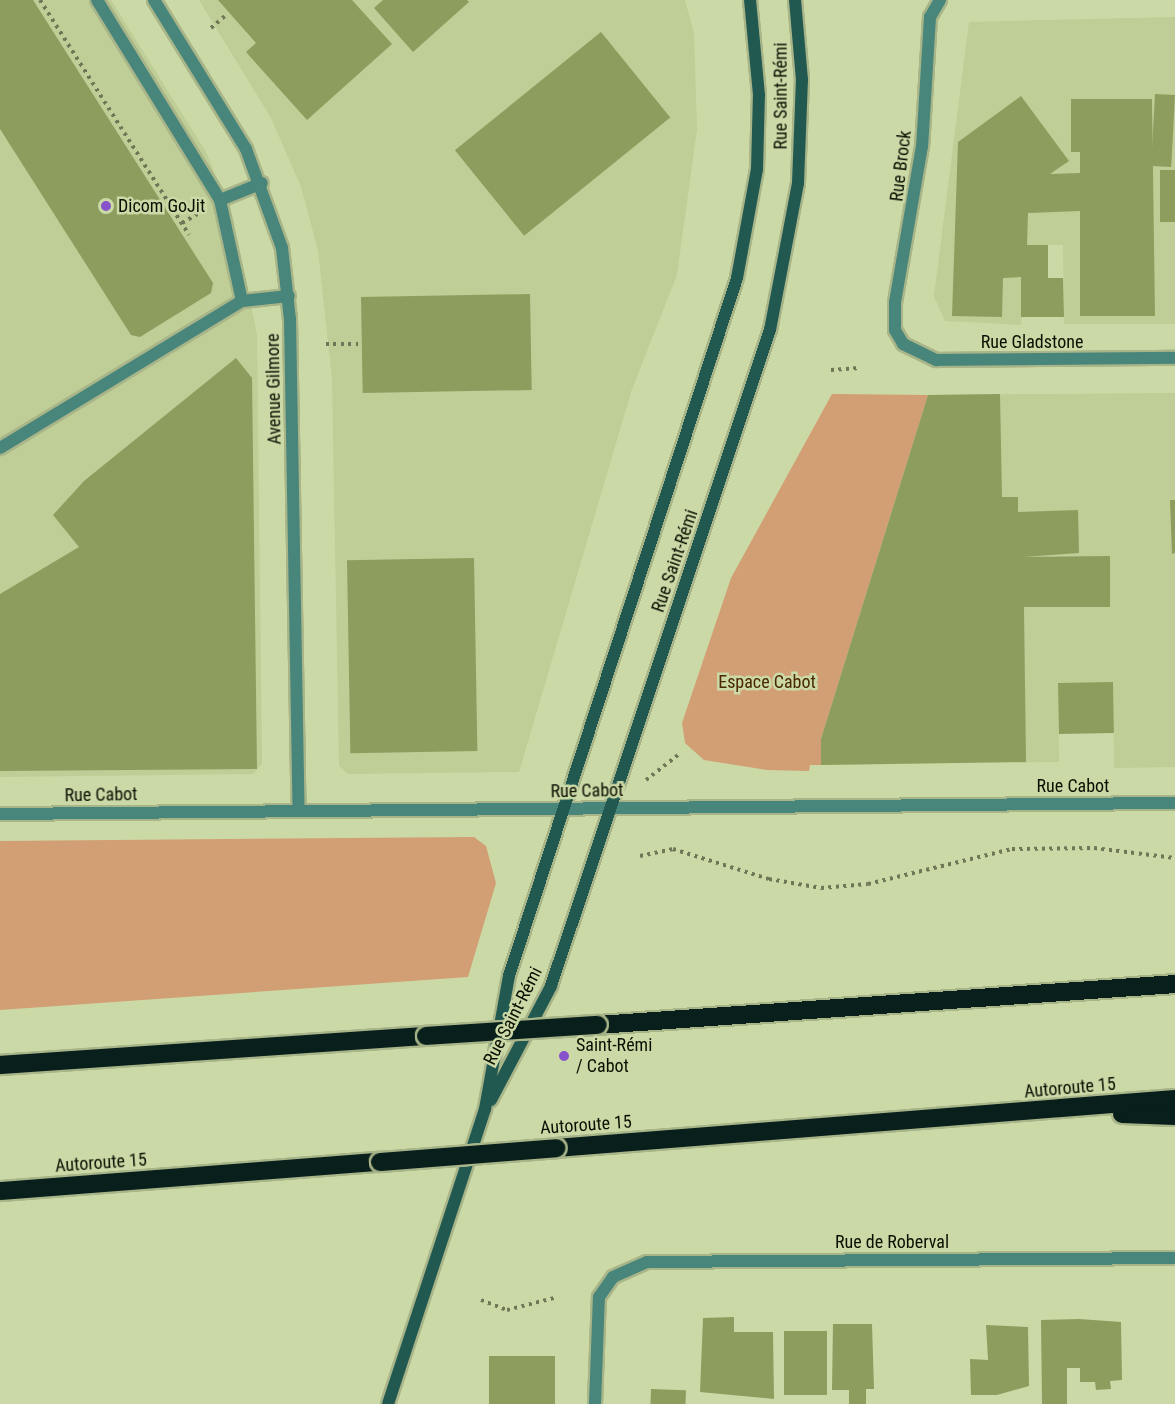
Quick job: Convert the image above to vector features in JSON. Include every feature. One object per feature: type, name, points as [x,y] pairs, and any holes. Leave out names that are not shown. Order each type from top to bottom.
[{"type":"highway","points":[[0,1065],[1175,984]]},
{"type":"highway","name":"Autoroute 15","points":[[0,1191],[1045,1112],[1175,1099]]},
{"type":"highway","points":[[1045,1112],[1175,1116]]},
{"type":"main road","name":"Rue Saint-Rémi","points":[[388,1404],[485,1109],[508,976],[565,809],[739,269],[758,169],[759,95],[750,0]]},
{"type":"main road","name":"Rue Saint-Rémi","points":[[485,1109],[552,986],[760,363],[786,269],[802,117],[795,0]]},
{"type":"street","points":[[97,0],[220,200],[242,301]]},
{"type":"street","name":"Avenue Gilmore","points":[[154,0],[225,112],[262,183],[282,248],[289,296],[300,811]]},
{"type":"street","name":"Rue Brock","points":[[898,337],[895,302],[922,146],[930,17],[940,0]]},
{"type":"street","points":[[220,200],[262,183]]},
{"type":"street","points":[[1,446],[242,301],[289,296]]},
{"type":"street","name":"Rue Gladstone","points":[[898,337],[915,354],[936,360],[1175,358]]},
{"type":"street","name":"Rue Cabot","points":[[0,814],[1175,803]]},
{"type":"street","name":"Rue de Roberval","points":[[595,1404],[595,1317],[599,1297],[613,1277],[647,1262],[1175,1258]]},
{"type":"path","points":[[40,0],[189,235]]},
{"type":"path","points":[[211,28],[225,16]]},
{"type":"path","points":[[326,344],[358,344]]},
{"type":"path","points":[[831,370],[859,368]]},
{"type":"path","points":[[640,855],[673,849],[769,879],[821,888],[868,884],[1012,849],[1094,848],[1175,858]]},
{"type":"path","points":[[481,1300],[507,1310],[554,1298]]},
{"type":"shaded area","points":[[0,0],[111,0],[206,152],[233,218],[257,335],[262,764],[253,774],[0,777]]},
{"type":"shaded area","points":[[199,0],[685,0],[694,33],[697,129],[677,275],[632,389],[519,772],[348,774],[339,766],[332,379],[318,250],[301,187],[271,118]]},
{"type":"shaded area","points":[[1175,17],[1175,324],[1064,324],[1063,245],[1027,245],[1021,325],[945,321],[934,296],[969,22]]},
{"type":"shaded area","points":[[1175,393],[1175,767],[1114,768],[1113,683],[1058,684],[1059,762],[821,765],[821,739],[928,395]]},
{"type":"green space","name":"Espace Cabot","points":[[832,394],[928,395],[821,739],[821,765],[810,765],[809,771],[767,770],[704,760],[685,743],[682,723],[731,578]]},
{"type":"green space","points":[[474,837],[486,846],[496,883],[468,977],[0,1010],[0,841]]},
{"type":"building","name":"Dicom GoJit","points":[[0,0],[33,0],[213,283],[211,293],[140,337],[131,335],[0,129]]},
{"type":"building","points":[[218,0],[352,0],[392,44],[307,120],[246,52],[256,43]]},
{"type":"building","points":[[383,0],[467,0],[469,2],[413,52],[374,8]]},
{"type":"building","points":[[601,32],[670,117],[524,236],[455,150]]},
{"type":"building","points":[[1155,94],[1175,95],[1171,167],[1151,166]]},
{"type":"building","points":[[1021,96],[1069,161],[1050,174],[1080,173],[1080,152],[1071,152],[1071,99],[1152,99],[1155,316],[1080,316],[1080,211],[1028,213],[1027,245],[1048,245],[1048,278],[1063,278],[1064,317],[1021,317],[1021,277],[1003,278],[1002,317],[952,316],[958,142]]},
{"type":"building","points":[[1160,170],[1175,170],[1175,222],[1160,222]]},
{"type":"building","points":[[530,294],[532,390],[363,393],[361,297]]},
{"type":"building","points":[[236,358],[252,378],[257,769],[0,771],[0,594],[79,547],[53,515],[84,481]]},
{"type":"building","points":[[1000,394],[1002,497],[1018,497],[1018,512],[1078,510],[1079,553],[1023,557],[1110,556],[1110,607],[1024,607],[1026,762],[821,765],[821,739],[928,395]]},
{"type":"building","points":[[1170,500],[1175,500],[1175,553],[1172,554]]},
{"type":"building","points":[[474,558],[477,751],[350,753],[347,560]]},
{"type":"building","points":[[1113,682],[1114,733],[1059,734],[1058,683]]},
{"type":"building","points":[[734,1317],[734,1332],[773,1332],[774,1399],[700,1392],[703,1318]]},
{"type":"building","points":[[1079,1319],[1121,1322],[1122,1380],[1110,1381],[1111,1389],[1096,1390],[1095,1382],[1080,1382],[1080,1368],[1067,1368],[1067,1404],[1042,1404],[1041,1320]]},
{"type":"building","points":[[833,1324],[872,1324],[874,1389],[866,1389],[866,1404],[849,1404],[849,1390],[832,1390]]},
{"type":"building","points":[[986,1325],[1028,1327],[1029,1386],[997,1395],[971,1395],[970,1359],[988,1360]]},
{"type":"building","points":[[784,1331],[827,1331],[827,1395],[784,1395]]},
{"type":"building","points":[[489,1356],[555,1356],[555,1404],[489,1404]]},
{"type":"building","points":[[651,1389],[686,1390],[685,1404],[650,1404]]},
{"type":"place","name":"Dicom GoJit","points":[[106,206]]},
{"type":"place","name":"Saint-Rémi / Cabot","points":[[564,1056]]}]
